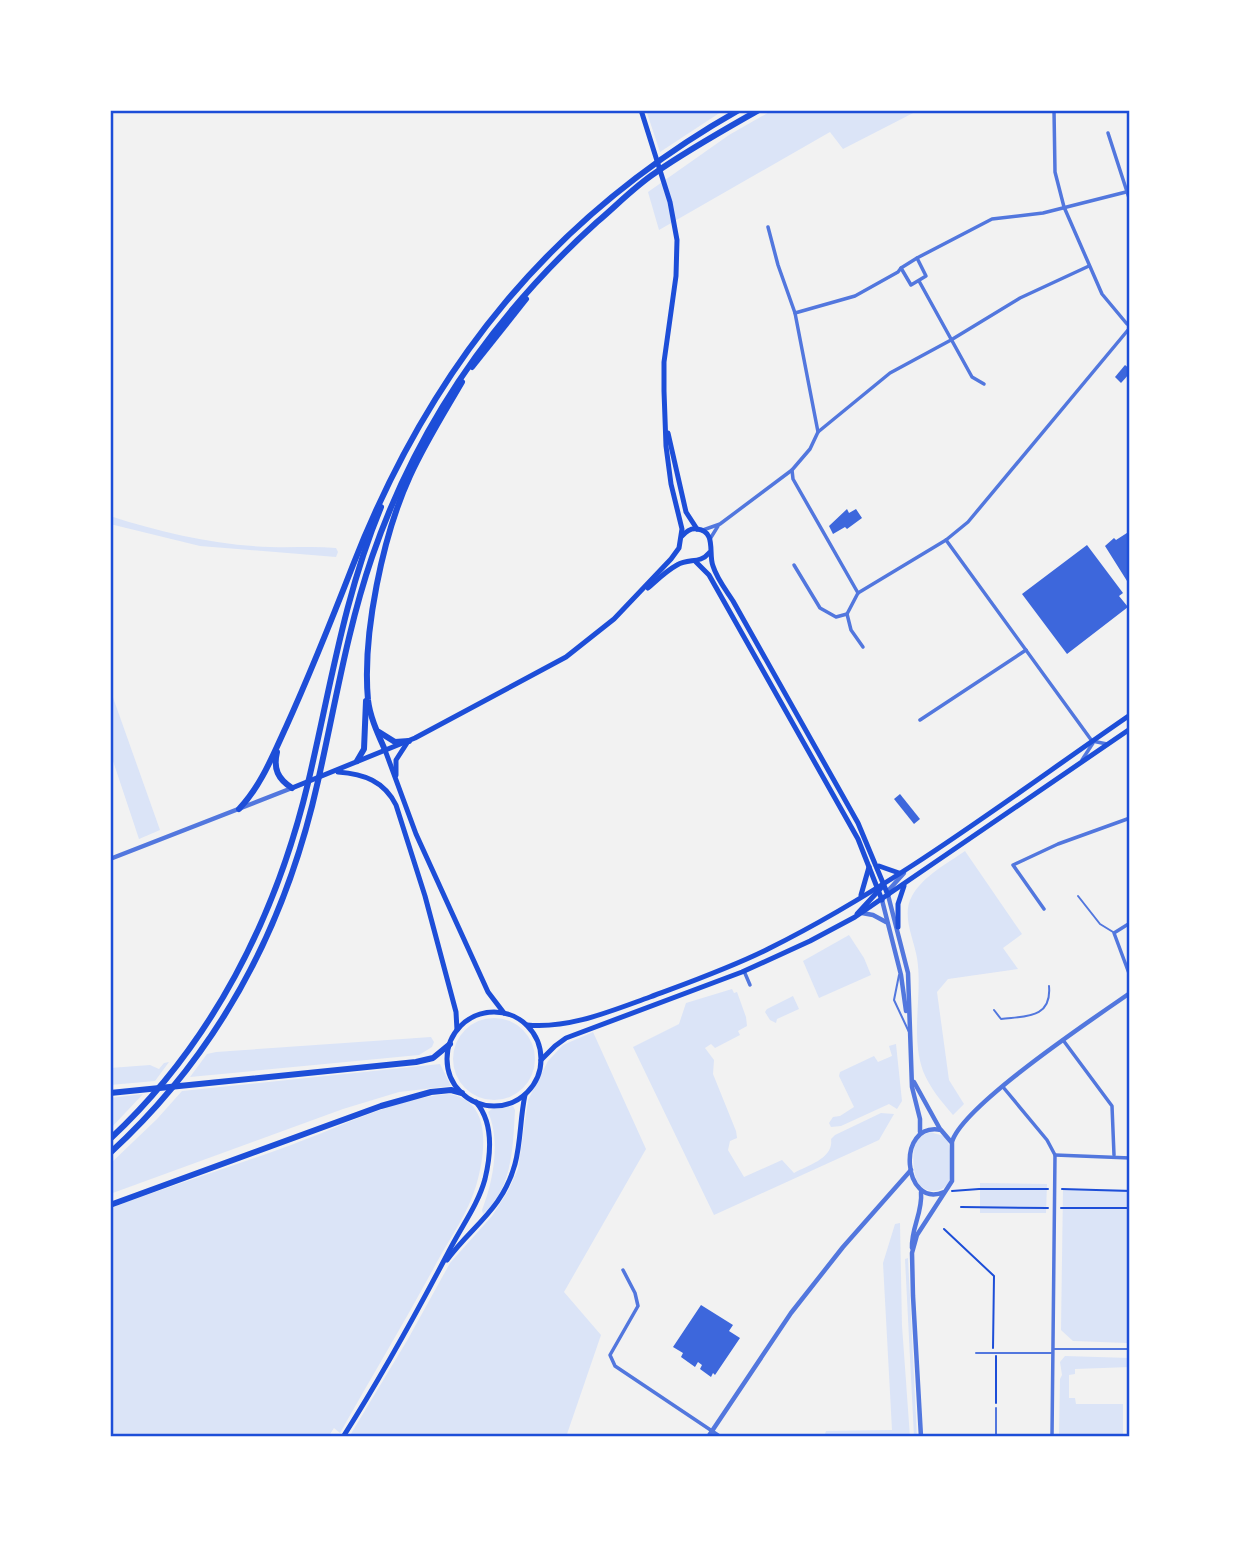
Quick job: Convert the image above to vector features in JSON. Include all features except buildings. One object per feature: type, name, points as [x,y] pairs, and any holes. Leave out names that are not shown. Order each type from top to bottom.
[{"type":"highway","points":[[239,809],[257,785],[282,736],[331,624],[375,512],[438,393],[471,343],[506,299],[562,239],[650,166],[739,110]]},
{"type":"highway","points":[[110,1153],[166,1098],[210,1040],[243,985],[269,933],[297,860],[321,768],[346,649],[371,560],[392,503],[418,448],[448,396],[509,311],[569,247],[653,174],[759,110]]},
{"type":"highway","points":[[357,761],[364,749],[374,603],[390,528],[410,476],[465,378],[502,327],[569,247]]},
{"type":"highway","points":[[110,1139],[181,1061],[233,982],[260,928],[288,856],[303,802],[344,618],[372,531],[400,463]]},
{"type":"highway","points":[[368,685],[370,709],[385,750]]},
{"type":"highway","points":[[377,731],[395,742],[409,741]]},
{"type":"highway","points":[[282,736],[275,762],[276,771],[283,782],[292,788]]},
{"type":"highway","points":[[110,1093],[416,1062],[433,1058],[450,1044]]},
{"type":"highway","points":[[110,1205],[390,1102],[447,1090],[462,1093]]},
{"type":"main road","points":[[292,788],[409,741],[566,657],[605,628],[679,548],[682,522],[671,484],[665,420],[664,362],[676,276],[675,225],[641,110]]},
{"type":"main road","points":[[632,601],[673,567],[703,559],[711,546],[710,539],[687,516],[665,420]]},
{"type":"main road","points":[[682,536],[690,530],[699,530]]},
{"type":"main road","points":[[679,548],[682,554],[709,575],[843,810],[869,864],[882,900]]},
{"type":"main road","points":[[709,553],[717,576],[835,780],[877,864],[888,893]]},
{"type":"main road","points":[[855,917],[884,882],[1130,715]]},
{"type":"main road","points":[[541,1060],[559,1042],[582,1031],[744,971],[855,917],[1130,729]]},
{"type":"main road","points":[[397,785],[396,760],[409,741]]},
{"type":"main road","points":[[385,750],[416,834],[488,992],[504,1013]]},
{"type":"main road","points":[[335,772],[375,780],[389,792],[396,805],[409,840],[453,1000],[457,1030]]},
{"type":"main road","points":[[861,897],[869,864]]},
{"type":"main road","points":[[877,864],[885,870],[899,873]]},
{"type":"main road","points":[[898,927],[898,904],[905,884]]},
{"type":"main road","points":[[525,1095],[505,1105],[490,1106],[476,1102],[462,1093],[454,1084],[448,1068],[450,1044],[457,1030],[478,1015],[491,1012],[504,1013],[527,1025],[556,1025],[587,1018],[727,968],[807,929],[878,888]]},
{"type":"main road","points":[[440,1268],[483,1222],[509,1182],[518,1153],[520,1117],[525,1095],[536,1079],[541,1060],[538,1041],[527,1025]]},
{"type":"main road","points":[[343,1437],[477,1199],[487,1168],[488,1125],[476,1102]]},
{"type":"street","points":[[863,647],[851,630],[847,614],[858,593],[946,540],[968,522],[1129,327],[1102,294],[1064,207],[1055,172],[1054,110]]},
{"type":"street","points":[[1108,133],[1130,201]]},
{"type":"street","points":[[795,313],[855,296],[919,257],[992,219],[1042,213],[1128,191]]},
{"type":"street","points":[[768,227],[795,313],[818,432]]},
{"type":"street","points":[[901,268],[911,285],[919,281],[926,276],[919,257]]},
{"type":"street","points":[[710,539],[720,524],[792,470],[810,449],[818,432],[890,373],[1020,298],[1089,265]]},
{"type":"street","points":[[919,281],[972,377],[984,384]]},
{"type":"street","points":[[792,470],[793,480],[858,593]]},
{"type":"street","points":[[699,530],[720,524]]},
{"type":"street","points":[[946,540],[1092,741],[1109,743]]},
{"type":"street","points":[[794,565],[820,608],[836,617],[847,614]]},
{"type":"street","points":[[920,720],[1026,650]]},
{"type":"street","points":[[1078,765],[1092,747],[1092,741]]},
{"type":"street","points":[[110,859],[292,788]]},
{"type":"street","points":[[1044,909],[1013,865],[1058,844],[1130,818]]},
{"type":"street","points":[[910,866],[888,893],[908,973],[912,1076],[920,1119],[919,1133],[912,1145],[912,1170],[919,1189],[921,1207],[912,1234],[912,1252],[921,1437]]},
{"type":"street","points":[[882,900],[900,970],[909,1032]]},
{"type":"street","points":[[861,913],[877,916],[888,923]]},
{"type":"street","points":[[1130,923],[1114,933],[1130,976]]},
{"type":"street","points":[[744,971],[750,985]]},
{"type":"street","points":[[919,1133],[959,1126],[1063,1040],[1130,993]]},
{"type":"street","points":[[1063,1040],[1112,1106],[1114,1155]]},
{"type":"street","points":[[912,1076],[919,1093],[946,1130],[952,1143]]},
{"type":"street","points":[[1003,1087],[1047,1140],[1055,1155],[1052,1437]]},
{"type":"street","points":[[912,1252],[917,1235],[952,1181],[952,1143],[959,1126]]},
{"type":"street","points":[[1055,1155],[1114,1155],[1130,1158]]},
{"type":"street","points":[[710,1434],[790,1313],[850,1239],[912,1170]]},
{"type":"street","points":[[897,1187],[907,1184],[933,1194],[944,1192]]},
{"type":"street","points":[[623,1269],[635,1293],[638,1306],[610,1354],[611,1360],[615,1366],[710,1434],[720,1437]]},
{"type":"lane","points":[[1079,896],[1100,924],[1114,933]]},
{"type":"lane","points":[[900,970],[894,1000],[909,1032]]},
{"type":"lane","points":[[994,1010],[1001,1019],[1033,1015],[1049,1001],[1049,986]]},
{"type":"lane","points":[[976,1353],[1129,1349]]},
{"type":"lane","points":[[996,1408],[996,1437]]},
{"type":"path","points":[[944,1192],[1049,1189]]},
{"type":"path","points":[[1062,1189],[1130,1191]]},
{"type":"path","points":[[961,1207],[1130,1208]]},
{"type":"path","points":[[944,1229],[994,1276],[996,1408]]},
{"type":"shaded area","points":[[646,110],[724,110],[660,152]]},
{"type":"shaded area","points":[[773,110],[919,110],[843,149],[830,132],[659,230],[648,192],[729,135]]},
{"type":"shaded area","points":[[110,516],[209,541],[250,546],[336,548],[338,552],[336,557],[200,546],[110,524]]},
{"type":"shaded area","points":[[110,689],[160,830],[139,839],[110,752]]},
{"type":"shaded area","points":[[965,851],[1022,934],[1003,948],[1018,969],[948,979],[937,992],[949,1080],[964,1104],[953,1115],[929,1083],[919,1057],[917,958],[908,911],[912,896],[923,882]]},
{"type":"shaded area","points":[[849,935],[871,975],[819,998],[803,961]]},
{"type":"shaded area","points":[[732,989],[734,993],[737,992],[747,1026],[738,1031],[740,1035],[715,1048],[711,1044],[705,1048],[714,1060],[713,1074],[736,1131],[737,1138],[730,1141],[728,1150],[744,1177],[782,1160],[794,1173],[825,1156],[835,1135],[881,1113],[894,1114],[879,1140],[714,1215],[633,1047],[679,1024],[686,1003]]},
{"type":"shaded area","points":[[793,996],[799,1009],[777,1019],[776,1023],[770,1020],[765,1012],[767,1009]]},
{"type":"shaded area","points":[[486,1018],[502,1018],[517,1025],[528,1036],[535,1051],[532,1075],[523,1088],[502,1100],[486,1100],[471,1093],[460,1082],[453,1067],[453,1051],[460,1036],[471,1025]]},
{"type":"shaded area","points":[[593,1032],[646,1149],[564,1292],[601,1335],[566,1437],[349,1437],[450,1263],[492,1216],[508,1191],[518,1169],[528,1100],[548,1061],[563,1045]]},
{"type":"shaded area","points":[[431,1037],[434,1042],[432,1047],[419,1055],[190,1077],[207,1054],[216,1052]]},
{"type":"shaded area","points":[[896,1044],[902,1101],[897,1109],[889,1104],[841,1126],[831,1127],[829,1123],[833,1117],[840,1116],[854,1107],[839,1076],[840,1072],[874,1056],[878,1062],[892,1056],[889,1046]]},
{"type":"shaded area","points":[[169,1062],[155,1081],[110,1085],[110,1068],[150,1065],[159,1069]]},
{"type":"shaded area","points":[[440,1064],[451,1086],[399,1092],[343,1109],[110,1194],[110,1164],[182,1091]]},
{"type":"shaded area","points":[[143,1094],[110,1129],[110,1098]]},
{"type":"shaded area","points":[[448,1094],[463,1098],[473,1107],[483,1131],[482,1159],[476,1186],[458,1225],[340,1433],[334,1428],[328,1437],[110,1437],[110,1208],[291,1145],[388,1107]]},
{"type":"shaded area","points":[[513,1106],[515,1110],[510,1165],[500,1192],[483,1214],[495,1148],[488,1112]]},
{"type":"shaded area","points":[[930,1132],[944,1136],[950,1151],[950,1179],[945,1187],[936,1191],[922,1188],[914,1169],[915,1145],[924,1134]]},
{"type":"shaded area","points":[[980,1183],[1047,1184],[1046,1213],[980,1213]]},
{"type":"shaded area","points":[[1063,1189],[1130,1189],[1130,1340],[1127,1343],[1073,1341],[1061,1330]]},
{"type":"shaded area","points":[[900,1223],[902,1326],[910,1437],[824,1437],[826,1431],[892,1430],[883,1263],[895,1224]]},
{"type":"shaded area","points":[[908,1258],[917,1437],[914,1437],[905,1259]]},
{"type":"shaded area","points":[[1065,1356],[1130,1358],[1130,1367],[1075,1369],[1075,1374],[1069,1375],[1069,1398],[1075,1398],[1076,1404],[1123,1404],[1123,1437],[1059,1437],[1062,1375],[1060,1362]]}]
